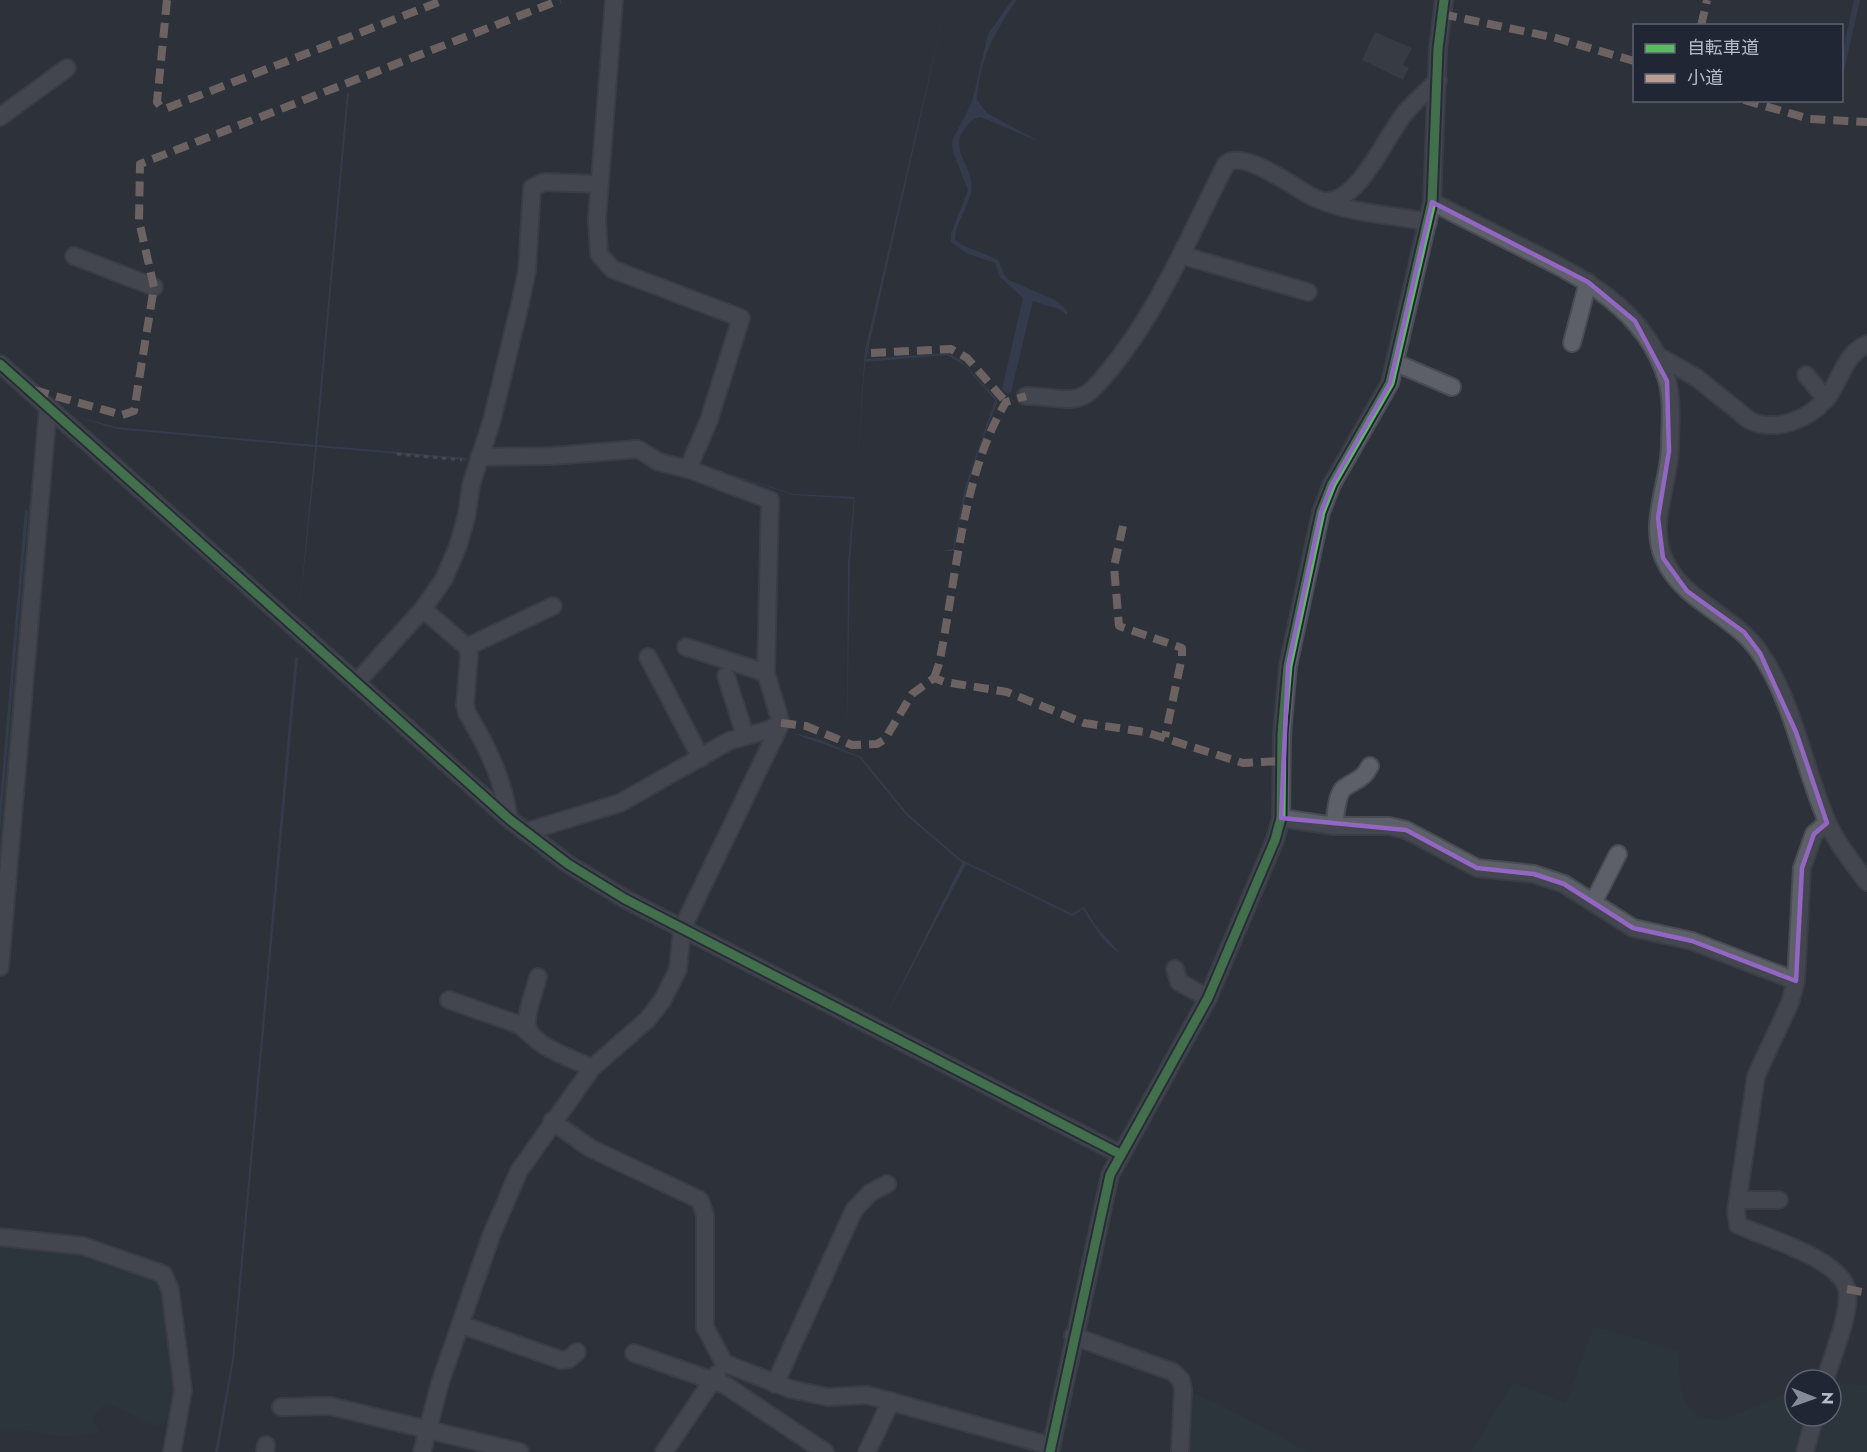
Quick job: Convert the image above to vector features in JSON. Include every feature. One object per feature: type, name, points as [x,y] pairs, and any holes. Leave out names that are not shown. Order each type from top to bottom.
[{"type":"street","points":[[614,0],[598,184],[597,242],[599,255],[612,269],[741,318],[710,420],[688,469]]},
{"type":"street","points":[[552,1121],[590,1148],[700,1200],[705,1215],[705,1328],[724,1363],[775,1384],[828,1397],[867,1395],[1050,1449],[1105,1193],[1120,1154],[1208,998],[1268,861],[1281,818],[1282,734],[1288,666],[1321,512],[1332,484],[1390,383],[1432,202],[1438,49],[1444,0]]},
{"type":"street","points":[[0,117],[67,68]]},
{"type":"street","points":[[1327,201],[1341,198],[1357,182],[1372,165],[1405,113],[1438,80]]},
{"type":"street","points":[[1026,396],[1075,398],[1090,392],[1125,350],[1181,255],[1226,164],[1233,159],[1268,171],[1310,195],[1327,201],[1377,214],[1428,222]]},
{"type":"street","points":[[357,683],[423,609],[444,579],[458,546],[473,458],[492,420],[527,271],[532,188],[544,182],[598,184]]},
{"type":"street","points":[[1432,202],[1588,282],[1619,304],[1635,321],[1658,356],[1667,381],[1670,410],[1670,452],[1658,518],[1663,558],[1687,591],[1744,632],[1774,675],[1827,823],[1867,882]]},
{"type":"street","points":[[1181,255],[1308,292]]},
{"type":"street","points":[[74,256],[154,287]]},
{"type":"street","points":[[1572,343],[1588,282]]},
{"type":"street","points":[[1658,356],[1697,378],[1758,424],[1778,424],[1797,420],[1812,412],[1826,399],[1850,355],[1867,344]]},
{"type":"street","points":[[1396,363],[1452,387]]},
{"type":"street","points":[[0,364],[509,819],[568,864],[682,929],[1120,1154]]},
{"type":"street","points":[[1806,375],[1826,399]]},
{"type":"street","points":[[0,967],[48,408]]},
{"type":"street","points":[[422,1452],[426,1431],[462,1325],[506,1198],[519,1171],[552,1121],[592,1068],[647,1020],[662,1001],[678,969],[682,929],[781,723],[766,673],[770,500],[688,469],[659,462],[633,448],[552,456],[473,458]]},
{"type":"street","points":[[467,647],[553,606]]},
{"type":"street","points":[[423,609],[467,647],[469,655],[466,713],[498,770],[509,819]]},
{"type":"street","points":[[686,647],[766,673]]},
{"type":"street","points":[[648,657],[701,758]]},
{"type":"street","points":[[726,676],[745,735]]},
{"type":"street","points":[[525,832],[620,803],[745,735],[768,730],[781,723]]},
{"type":"street","points":[[1334,826],[1340,794],[1344,788],[1364,777],[1370,766]]},
{"type":"street","points":[[1281,818],[1334,826],[1398,828],[1420,837],[1477,868],[1534,874],[1564,884],[1633,928],[1692,941],[1796,981]]},
{"type":"street","points":[[1827,823],[1814,834],[1802,868],[1796,981],[1790,1003],[1756,1076],[1736,1211],[1738,1226],[1823,1261],[1842,1280],[1847,1289],[1845,1311],[1828,1368]]},
{"type":"street","points":[[1594,901],[1618,854]]},
{"type":"street","points":[[1174,969],[1179,982],[1208,998]]},
{"type":"street","points":[[532,1036],[527,1020],[538,977]]},
{"type":"street","points":[[449,1000],[520,1026],[541,1044],[592,1068]]},
{"type":"street","points":[[775,1384],[854,1210],[870,1193],[887,1184]]},
{"type":"street","points":[[1738,1200],[1779,1200]]},
{"type":"street","points":[[0,1237],[83,1246],[163,1274],[170,1290],[183,1390],[172,1452]]},
{"type":"street","points":[[462,1325],[561,1360],[569,1359],[577,1352]]},
{"type":"street","points":[[1074,1336],[1173,1372],[1181,1380],[1184,1389],[1180,1452]]},
{"type":"street","points":[[634,1353],[725,1385],[825,1452]]},
{"type":"street","points":[[664,1452],[724,1363]]},
{"type":"street","points":[[867,1452],[891,1401]]},
{"type":"street","points":[[280,1407],[330,1406],[520,1452]]},
{"type":"street","points":[[1805,1452],[1812,1428]]},
{"type":"path","points":[[397,454],[467,460],[473,458]]},
{"type":"highlighted area","points":[[1432,202],[1588,282],[1635,321],[1667,381],[1669,451],[1658,518],[1663,558],[1687,591],[1744,632],[1760,653],[1796,732],[1827,823],[1814,834],[1802,868],[1796,981],[1692,941],[1633,928],[1564,884],[1534,874],[1477,868],[1406,830],[1281,818],[1288,666],[1321,512],[1332,484],[1390,383]]},
{"type":"shaded area","points":[[866,350],[869,350],[869,358],[948,352],[963,360],[999,400],[969,482],[955,551],[957,519],[962,499],[997,403],[996,398],[959,359],[948,353],[866,360]]},
{"type":"shaded area","points":[[28,511],[34,511],[0,912],[0,834]]},
{"type":"shaded area","points":[[0,1242],[77,1249],[153,1275],[162,1283],[177,1386],[173,1419],[158,1426],[105,1404],[92,1417],[99,1432],[64,1436],[20,1430],[0,1432]]},
{"type":"shaded area","points":[[1594,1326],[1679,1351],[1681,1388],[1684,1399],[1689,1408],[1708,1419],[1722,1420],[1783,1395],[1783,1428],[1843,1428],[1843,1384],[1867,1385],[1867,1452],[1471,1452],[1513,1382],[1566,1403]]},
{"type":"shaded area","points":[[1183,1389],[1231,1410],[1309,1452],[1180,1452]]},
{"type":"water","points":[[947,0],[866,359],[948,353],[959,359],[996,398],[997,403],[971,476],[954,551],[940,551],[953,549],[965,487],[995,400],[964,365],[947,355],[865,362],[856,479],[865,350]]},
{"type":"water","points":[[1012,0],[1017,0],[995,35],[985,59],[978,85],[977,100],[987,113],[1040,142],[981,117],[969,123],[959,143],[970,175],[971,192],[957,228],[955,240],[999,261],[1004,275],[1009,280],[1055,300],[1067,310],[1067,315],[1059,309],[1033,301],[1011,392],[1008,394],[1002,389],[1023,298],[1000,277],[995,263],[966,253],[951,242],[951,234],[968,190],[953,152],[952,141],[972,102],[988,34]]},
{"type":"water","points":[[1854,0],[1860,0],[1843,75],[1843,50]]},
{"type":"water","points":[[347,93],[349,93],[317,445],[467,458],[467,460],[317,447],[299,614],[315,447],[116,429],[78,417],[116,427],[315,445]]},
{"type":"water","points":[[697,464],[794,494],[855,497],[850,562],[847,736],[848,562],[854,499],[794,495]]},
{"type":"water","points":[[25,510],[28,511],[0,834],[0,800]]},
{"type":"water","points":[[295,657],[298,657],[234,1360],[218,1452],[215,1452],[232,1360]]},
{"type":"water","points":[[789,732],[818,739],[861,757],[908,814],[960,859],[1072,914],[1084,907],[1095,925],[1120,953],[1104,940],[1083,909],[1072,916],[966,864],[885,1018],[962,863],[906,815],[859,757]]},
{"type":"building","points":[[1375,32],[1412,48],[1403,65],[1409,68],[1403,80],[1362,60]]},
{"type":"marked path","points":[[167,0],[157,102],[160,106],[167,108],[444,0]]},
{"type":"marked path","points":[[34,390],[122,415],[134,411],[154,287],[139,221],[140,164],[560,0]]},
{"type":"marked path","points":[[1701,24],[1707,0]]},
{"type":"marked path","points":[[1442,14],[1556,38],[1633,61]]},
{"type":"marked path","points":[[1751,102],[1810,119],[1867,122]]},
{"type":"marked path","points":[[871,353],[951,349],[967,358],[1006,402]]},
{"type":"marked path","points":[[934,678],[939,664],[962,529],[979,462],[1006,402],[1026,396]]},
{"type":"marked path","points":[[1123,526],[1114,567],[1119,626],[1182,648],[1165,737]]},
{"type":"marked path","points":[[781,723],[806,726],[852,745],[877,744],[885,739],[912,694],[934,678],[945,682],[1007,692],[1084,723],[1145,732],[1243,763],[1283,761]]},
{"type":"marked path","points":[[1847,1289],[1867,1293]]},
{"type":"cycle path","points":[[1050,1452],[1110,1175],[1208,998],[1275,840],[1281,818],[1282,734],[1288,666],[1321,512],[1332,484],[1390,383],[1432,202],[1438,49],[1444,0]]},
{"type":"cycle path","points":[[0,364],[509,819],[568,864],[625,899],[1120,1154]]}]
